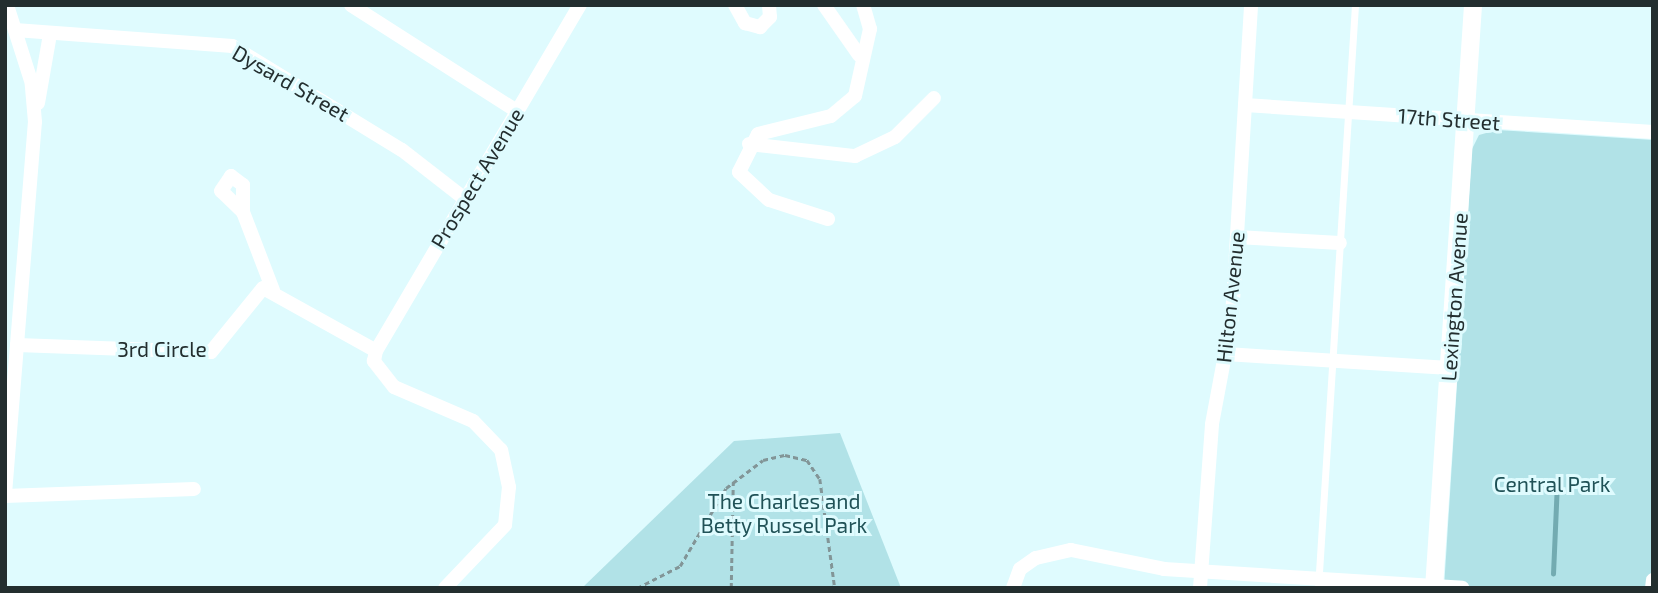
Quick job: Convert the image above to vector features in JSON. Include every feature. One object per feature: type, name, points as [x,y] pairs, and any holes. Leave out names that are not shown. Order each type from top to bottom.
[{"type":"street","points":[[7,5],[32,84],[35,122]]},
{"type":"street","points":[[351,5],[517,111]]},
{"type":"street","name":"Prospect Avenue","points":[[376,351],[580,5]]},
{"type":"street","points":[[735,5],[745,23],[760,27],[771,17],[769,5]]},
{"type":"street","points":[[824,5],[859,55]]},
{"type":"street","points":[[828,219],[787,208],[744,183],[739,172],[749,144],[770,127],[815,121],[848,103],[859,85],[859,55],[870,29],[863,5]]},
{"type":"street","name":"Hilton Avenue","points":[[1200,588],[1212,424],[1226,354],[1237,237],[1251,5]]},
{"type":"street","name":"Lexington Avenue","points":[[1434,587],[1473,5]]},
{"type":"street","name":"Dysard Street","points":[[15,30],[232,46],[402,150],[465,199]]},
{"type":"street","points":[[50,34],[35,122],[5,495],[194,489]]},
{"type":"street","points":[[749,144],[855,156],[895,137],[934,98]]},
{"type":"street","name":"17th Street","points":[[1245,105],[1653,132]]},
{"type":"street","points":[[243,212],[274,290],[376,351],[374,361],[394,387],[473,421],[502,450],[509,487],[505,525],[445,588]]},
{"type":"street","points":[[1237,237],[1340,243]]},
{"type":"street","name":"3rd Circle","points":[[17,345],[211,352],[225,342],[256,290],[274,290]]},
{"type":"street","points":[[1226,354],[1450,368]]},
{"type":"street","points":[[1013,588],[1020,569],[1051,551],[1318,584],[1462,588]]},
{"type":"street","points":[[1652,588],[1653,580]]},
{"type":"lane","points":[[1318,584],[1355,5]]},
{"type":"path","points":[[637,588],[680,566],[712,506],[733,482],[763,460],[785,455],[807,460],[826,502],[825,550],[835,588]]},
{"type":"path","points":[[731,588],[733,482]]},
{"type":"green space","name":"Central Park","points":[[1497,130],[1653,140],[1653,588],[1444,588],[1472,149],[1479,135]]},
{"type":"green space","name":"The Charles and Betty Russel Park","points":[[840,433],[901,588],[582,588],[734,441]]},
{"type":"waterway","points":[[1553,574],[1557,483]]}]
